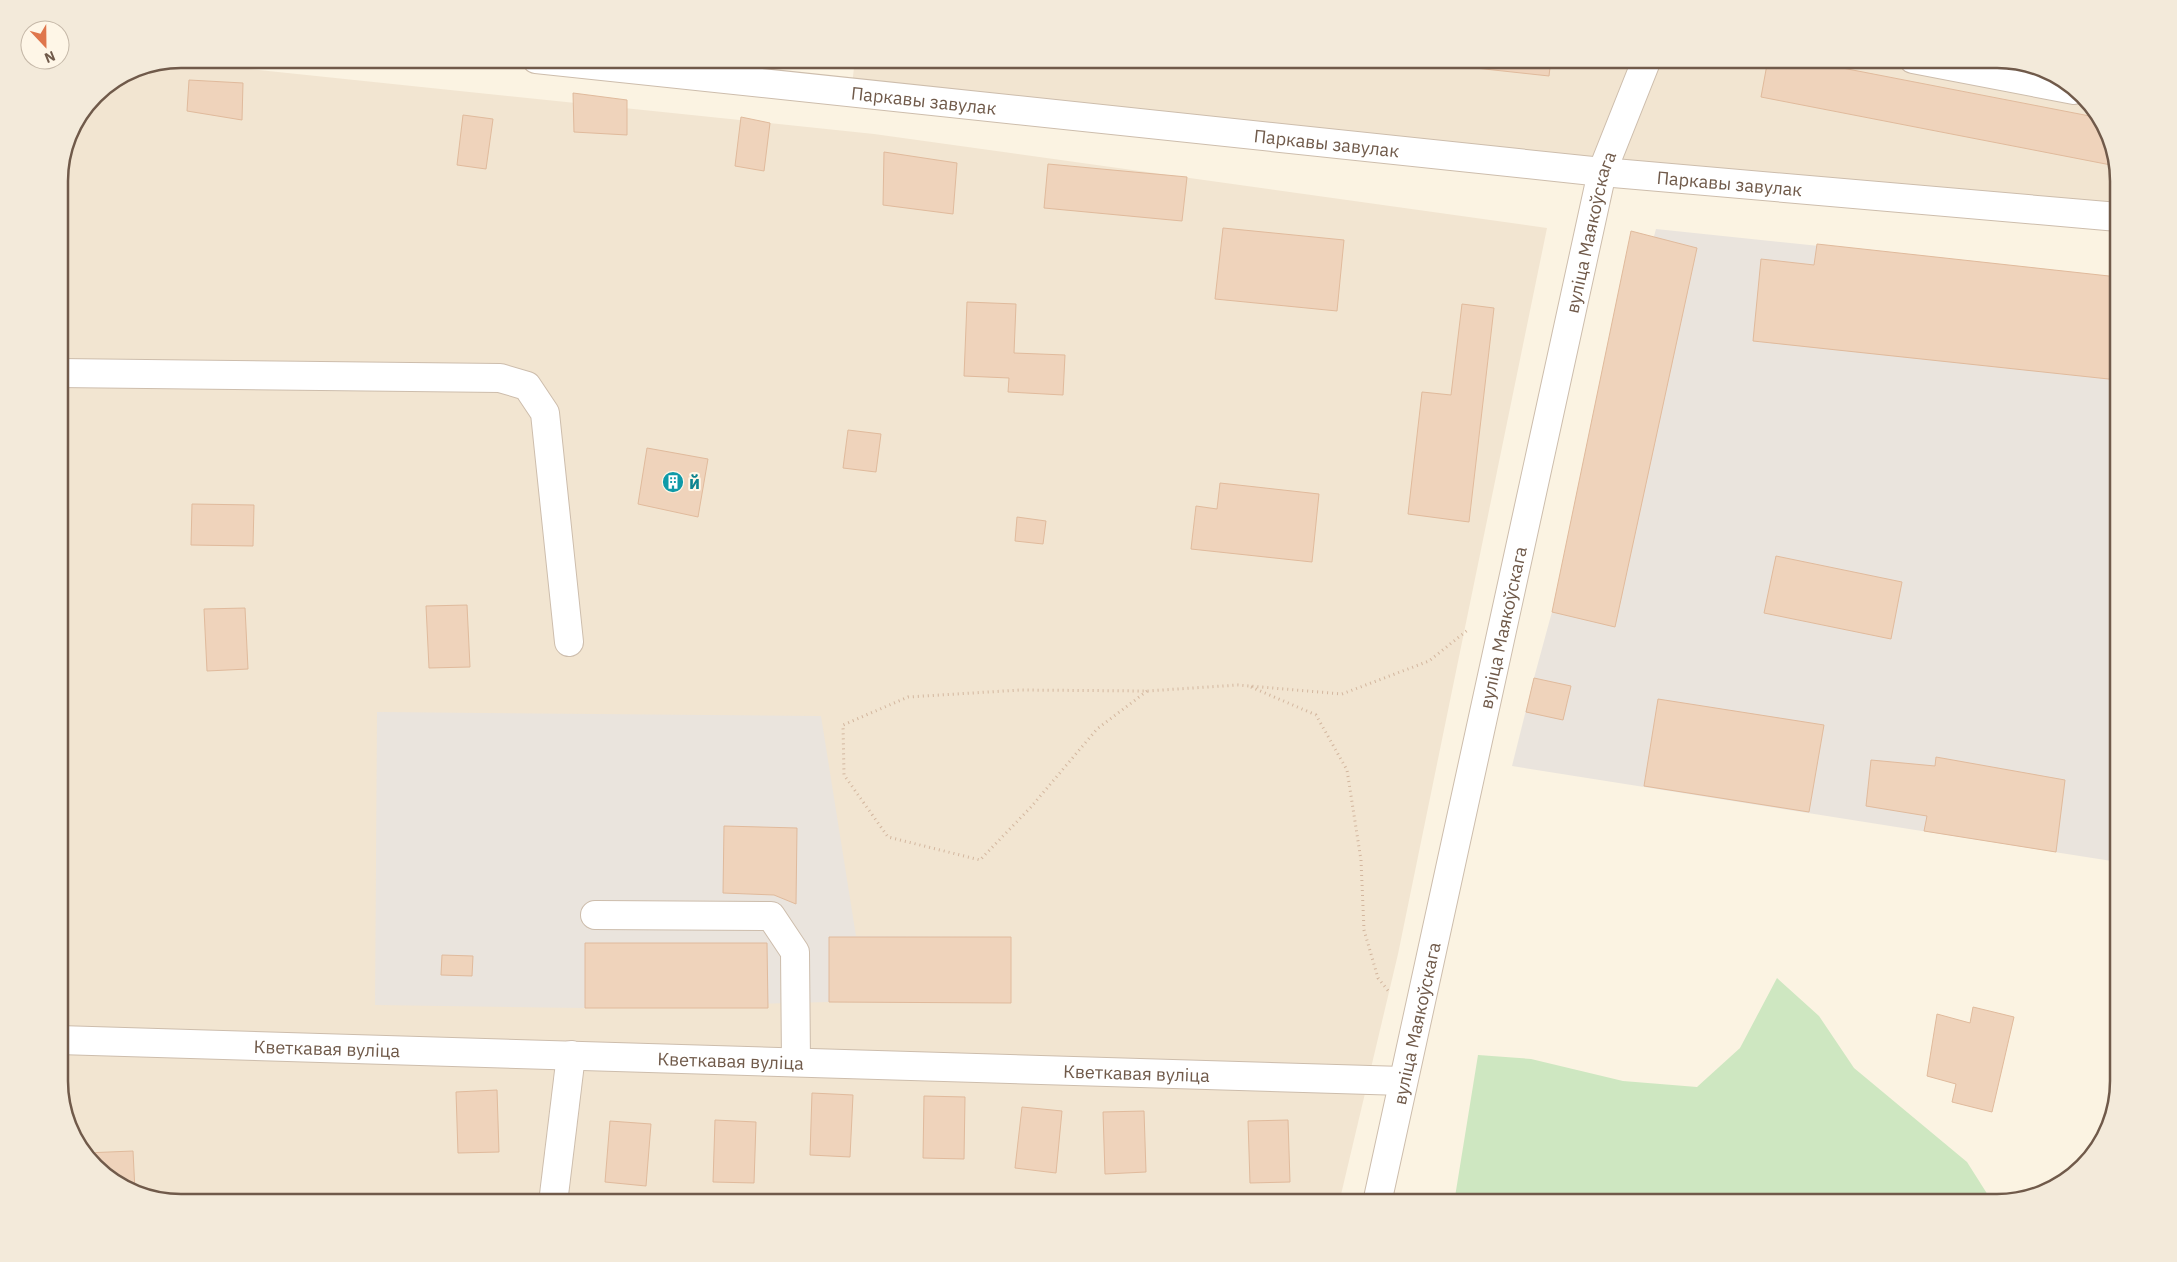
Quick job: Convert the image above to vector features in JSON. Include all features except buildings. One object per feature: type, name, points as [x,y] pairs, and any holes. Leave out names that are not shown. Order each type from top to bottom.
[{"type":"street","name":"Паркавы завулак","points":[[621,68],[1602,172],[2109,216]]},
{"type":"street","name":"вуліца Маякоўскага","points":[[1378,1194],[1602,172],[1643,68]]},
{"type":"street","points":[[1960,68],[2059,87]]},
{"type":"street","points":[[68,373],[500,378],[527,386],[545,413],[569,642]]},
{"type":"street","points":[[595,915],[771,916],[795,952],[796,1062]]},
{"type":"street","name":"Кветкавая вуліца","points":[[68,1040],[1403,1081]]},
{"type":"street","points":[[554,1194],[571,1055]]},
{"type":"path","points":[[1147,691],[1097,729],[1031,807],[980,860],[888,837],[844,775],[843,725],[908,697],[1020,690],[1147,691],[1248,686],[1342,694],[1429,661],[1509,597]]},
{"type":"path","points":[[1248,686],[1316,716],[1347,770],[1361,860],[1364,930],[1378,978],[1415,1026]]},
{"type":"shaded area","points":[[173,68],[238,68],[874,134],[1547,228],[1398,954],[1341,1194],[165,1194],[137,1186],[124,1179],[101,1161],[83,1138],[71,1111],[68,1089],[68,173],[71,151],[79,130],[95,106],[106,95],[137,76],[151,71]]},
{"type":"shaded area","points":[[854,68],[2012,68],[2077,102],[2091,118],[2104,144],[2107,158],[2109,173],[2109,230],[852,85]]},
{"type":"shaded area","points":[[1656,229],[2109,276],[2110,861],[1512,766],[1534,678]]},
{"type":"shaded area","points":[[377,712],[821,716],[856,936],[1011,937],[1011,1003],[829,1002],[585,1008],[375,1005]]},
{"type":"green space","points":[[1777,978],[1819,1016],[1854,1068],[1967,1162],[1987,1194],[1455,1194],[1478,1055],[1531,1059],[1623,1081],[1697,1087],[1740,1048]]},
{"type":"place","name":"й","points":[[673,482]]}]
